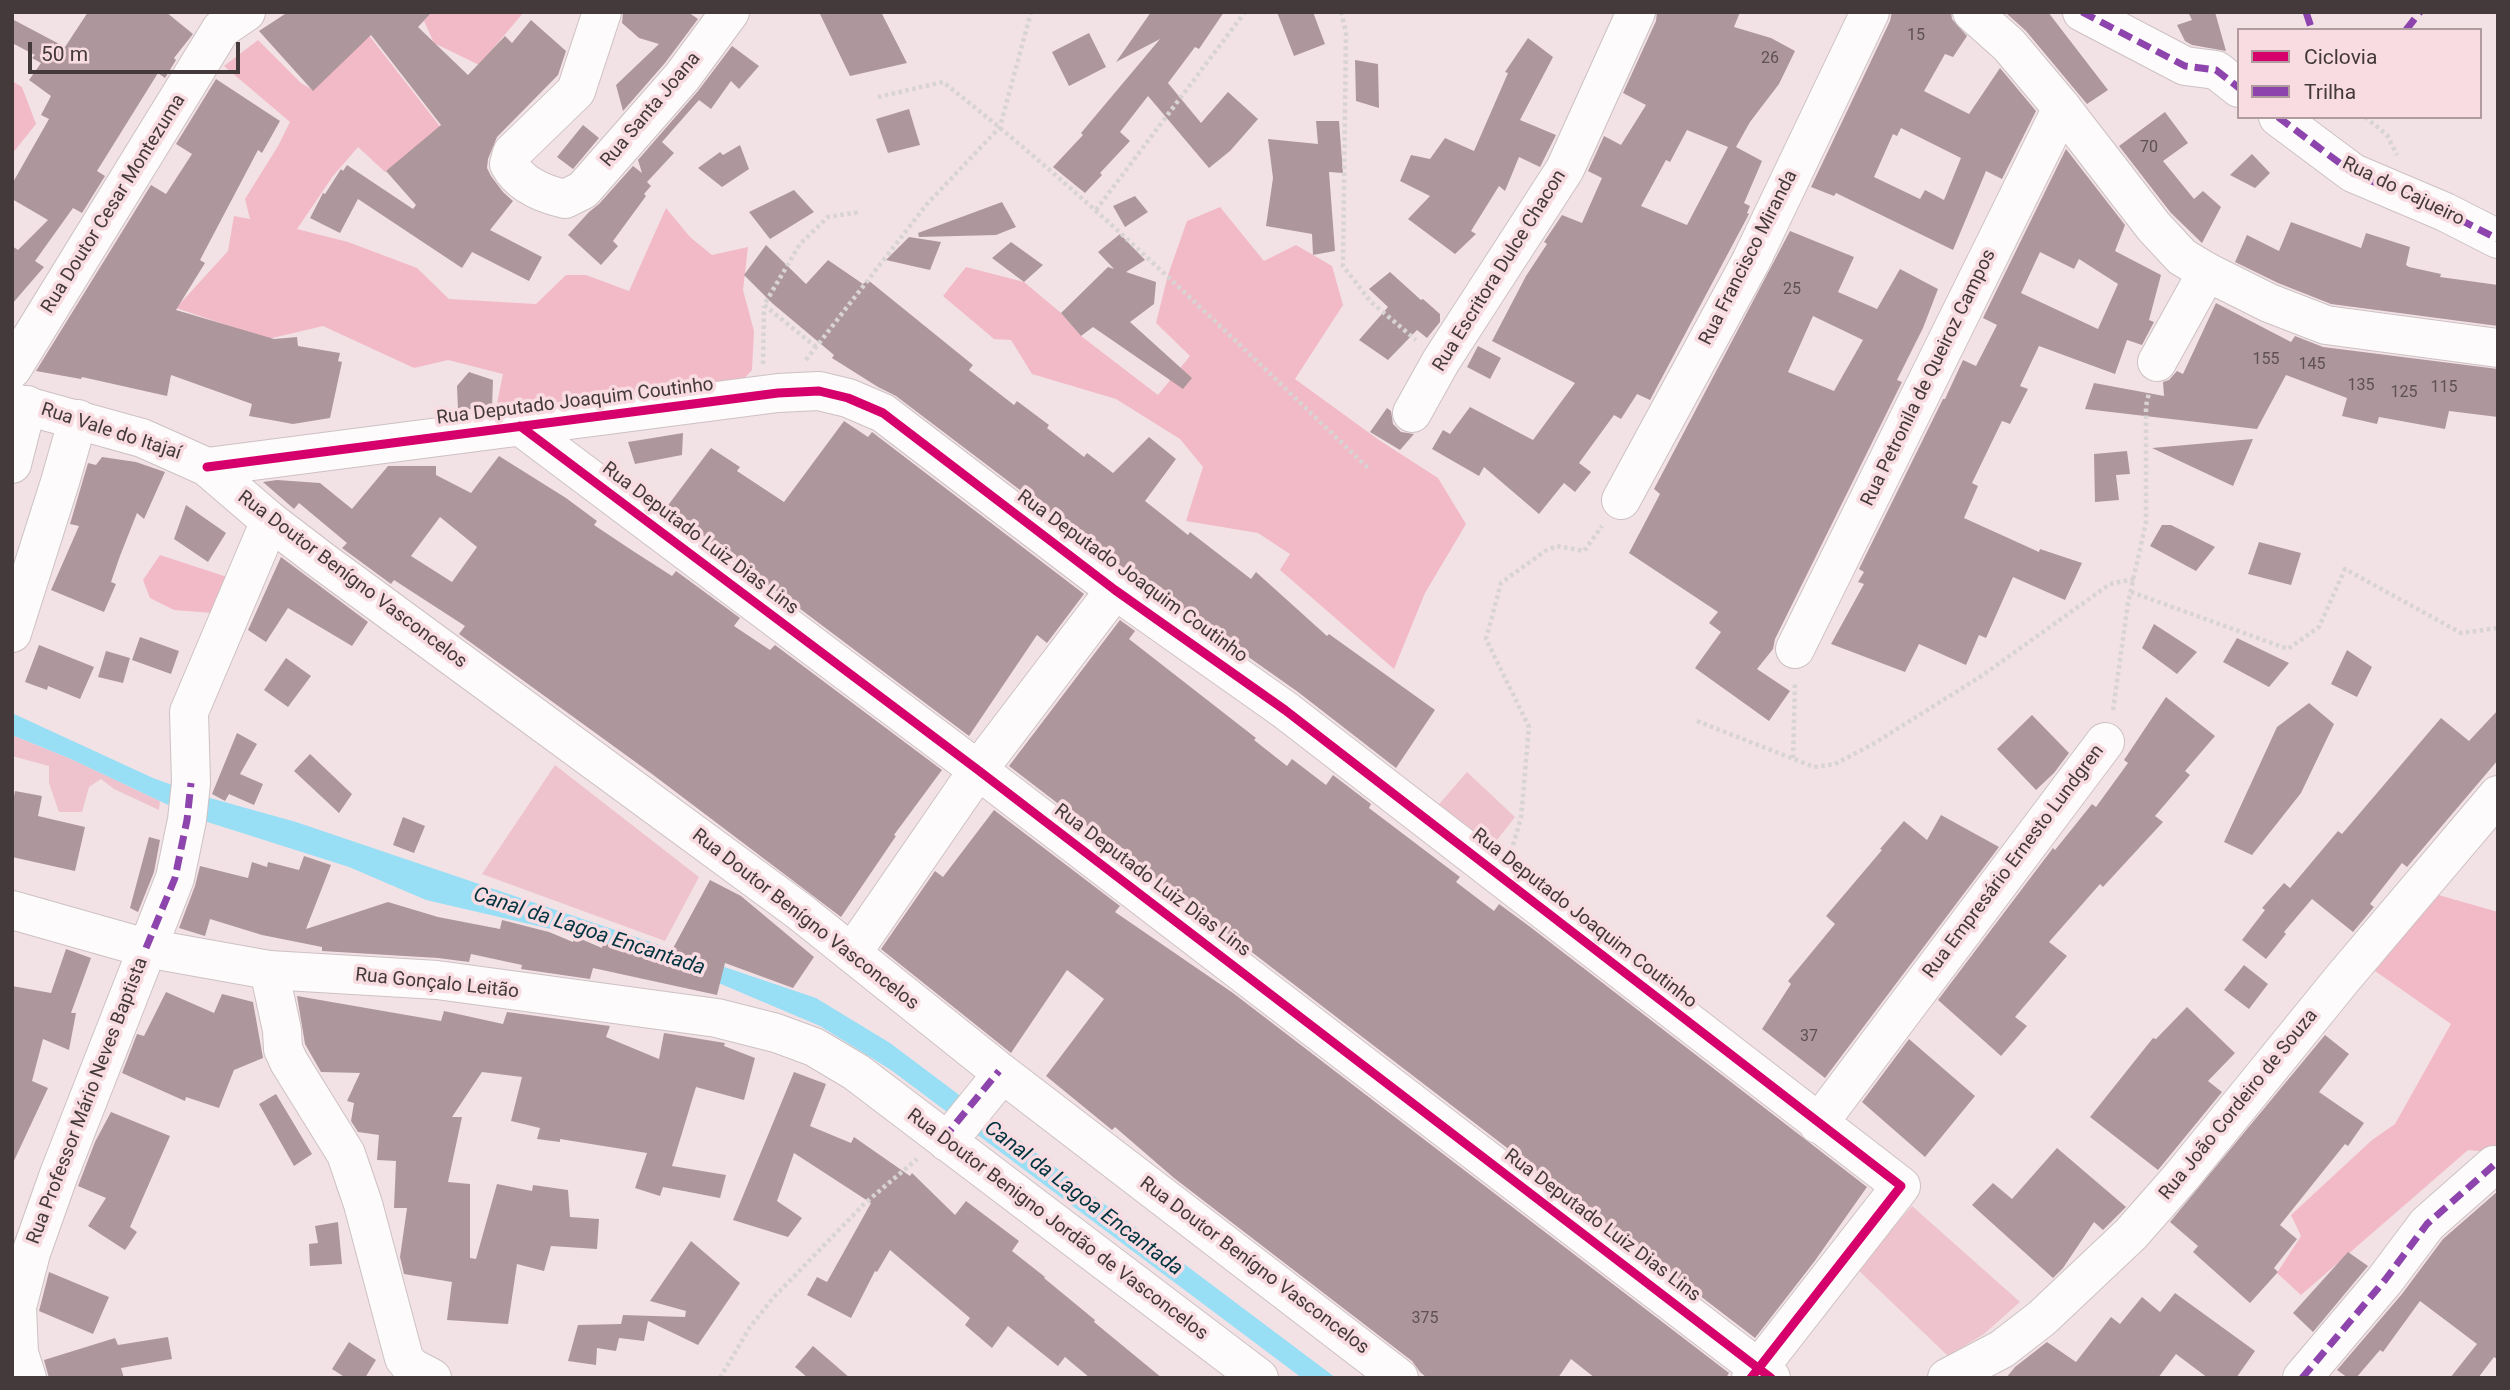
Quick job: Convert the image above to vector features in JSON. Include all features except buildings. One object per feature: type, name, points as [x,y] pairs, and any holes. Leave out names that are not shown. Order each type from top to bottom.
[{"type":"street","name":"Rua Santa Joana","points":[[602,12],[576,91],[512,153],[509,164],[514,174],[542,194],[565,199],[583,190],[682,77],[730,12]]},
{"type":"street","name":"Rua Escritora Dulce Chacon","points":[[1412,413],[1441,361],[1565,170],[1636,12]]},
{"type":"street","name":"Rua Francisco Miranda","points":[[1621,500],[1751,261],[1870,12]]},
{"type":"street","points":[[1972,12],[2009,45],[2062,108],[2154,228],[2182,257],[2269,303],[2326,325],[2498,348]]},
{"type":"street","points":[[2082,12],[2185,66],[2216,69],[2237,86]]},
{"type":"street","name":"Rua Doutor Cesar Montezuma","points":[[12,369],[223,18]]},
{"type":"street","name":"Rua Petronila de Queiroz Campos","points":[[1796,649],[2062,108]]},
{"type":"street","name":"Rua do Cajueiro","points":[[2281,119],[2353,173],[2445,212],[2498,239]]},
{"type":"street","points":[[2158,362],[2207,272]]},
{"type":"street","name":"Rua Deputado Joaquim Coutinho","points":[[207,467],[770,394],[819,391],[848,398],[883,413],[1115,590],[1285,710],[1901,1186],[1760,1375]]},
{"type":"street","points":[[12,464],[20,403]]},
{"type":"street","name":"Rua Vale do Itajaí","points":[[20,403],[142,438],[207,467]]},
{"type":"street","points":[[12,632],[78,419]]},
{"type":"street","name":"Rua Deputado Luiz Dias Lins","points":[[520,426],[978,770],[1760,1375]]},
{"type":"street","name":"Rua Doutor Benígno Vasconcelos","points":[[207,467],[270,521],[799,911],[1001,1073],[1399,1378]]},
{"type":"street","name":"Rua Professor Mário Neves Baptista","points":[[27,1378],[19,1353],[17,1307],[31,1253],[175,878],[189,801],[189,712],[270,521]]},
{"type":"street","points":[[852,953],[978,770],[1115,590]]},
{"type":"street","name":"Rua Empresário Ernesto Lundgren","points":[[1818,1124],[2105,742]]},
{"type":"street","name":"Rua João Cordeiro de Souza","points":[[1947,1378],[2002,1349],[2042,1318],[2132,1234],[2498,795]]},
{"type":"street","name":"Rua Gonçalo Leitão","points":[[12,910],[146,948],[269,970],[437,980],[717,1018],[801,1042],[856,1072]]},
{"type":"street","points":[[269,970],[282,1030],[283,1049],[346,1154],[363,1204],[404,1358],[426,1375]]},
{"type":"street","name":"Rua Doutor Benigno Jordão de Vasconcelos","points":[[856,1072],[955,1126],[1259,1378]]},
{"type":"street","points":[[955,1126],[1001,1073]]},
{"type":"street","points":[[2302,1378],[2385,1280],[2427,1224],[2494,1165],[2498,1166]]},
{"type":"path","points":[[770,394],[816,347],[927,204],[1000,127],[1031,12]]},
{"type":"path","points":[[1096,211],[1245,12]]},
{"type":"path","points":[[1341,12],[1346,32],[1343,265],[1371,302],[1441,361]]},
{"type":"path","points":[[878,97],[943,82],[1000,127],[1168,275],[1370,470]]},
{"type":"path","points":[[770,394],[764,305],[800,244],[828,217],[860,212]]},
{"type":"path","points":[[764,305],[816,347]]},
{"type":"path","points":[[1503,878],[1521,818],[1529,727],[1486,639],[1501,583],[1545,551],[1557,546],[1584,551],[1621,500]]},
{"type":"path","points":[[2131,592],[2288,649],[2319,627],[2345,569],[2461,633],[2498,628]]},
{"type":"path","points":[[1697,721],[1814,767],[1835,764],[1980,677],[2110,584],[2134,579]]},
{"type":"path","points":[[1793,758],[1796,649]]},
{"type":"path","points":[[720,1378],[750,1326],[796,1272],[864,1204],[955,1126]]},
{"type":"shaded area","points":[[432,12],[524,12],[479,65],[434,43],[424,21]]},
{"type":"shaded area","points":[[361,25],[442,129],[385,172],[358,147],[333,176],[297,229],[348,242],[417,268],[449,299],[536,304],[566,275],[586,275],[629,291],[666,208],[690,237],[712,255],[748,247],[743,290],[754,331],[752,370],[733,391],[494,418],[503,374],[448,360],[414,368],[323,326],[268,339],[176,308],[228,251],[234,216],[250,219],[245,199],[290,122],[224,66],[258,40],[301,83],[313,90]]},
{"type":"shaded area","points":[[12,81],[22,87],[36,124],[12,154]]},
{"type":"shaded area","points":[[1220,207],[1264,261],[1296,245],[1332,266],[1343,305],[1295,379],[1379,440],[1438,478],[1466,524],[1425,593],[1394,669],[1280,570],[1290,554],[1258,533],[1186,521],[1203,467],[1180,439],[1116,399],[1032,374],[1011,340],[994,339],[943,296],[966,267],[1024,282],[1061,313],[1081,336],[1158,395],[1190,356],[1156,323],[1168,275],[1187,221]]},
{"type":"shaded area","points":[[160,555],[230,578],[212,613],[174,610],[150,598],[143,580]]},
{"type":"shaded area","points":[[12,735],[71,759],[160,801],[159,810],[114,789],[101,779],[89,787],[82,812],[59,812],[49,783],[49,766],[12,756]]},
{"type":"shaded area","points":[[555,765],[699,877],[665,941],[482,874]]},
{"type":"shaded area","points":[[1467,772],[1515,817],[1486,854],[1434,810]]},
{"type":"shaded area","points":[[2435,894],[2498,912],[2498,1153],[2468,1150],[2301,1295],[2277,1273],[2301,1236],[2291,1215],[2372,1140],[2395,1124],[2451,1024],[2375,971]]},
{"type":"shaded area","points":[[1912,1206],[2020,1302],[1984,1334],[1948,1356],[1857,1269]]},
{"type":"water","name":"Canal da Lagoa Encantada","points":[[12,713],[153,778],[203,796],[296,822],[816,998],[890,1043],[1336,1378],[1302,1378],[891,1070],[820,1026],[702,976],[581,936],[426,900],[349,867],[198,819],[71,759],[12,735]]},
{"type":"marked path","points":[[2082,12],[2185,66],[2216,70],[2237,86]]},
{"type":"marked path","points":[[2306,12],[2311,28]]},
{"type":"marked path","points":[[2408,28],[2420,12]]},
{"type":"marked path","points":[[2281,119],[2353,173],[2445,212],[2498,239]]},
{"type":"marked path","points":[[146,948],[175,878],[187,820],[191,783]]},
{"type":"marked path","points":[[943,1139],[999,1071]]},
{"type":"marked path","points":[[2302,1378],[2385,1280],[2427,1224],[2494,1165],[2498,1166]]},
{"type":"cycle path","points":[[207,467],[778,393],[819,391],[848,398],[883,413],[1115,590],[1285,710],[1901,1186],[1751,1378]]},
{"type":"cycle path","points":[[520,426],[978,770],[1771,1378]]}]
